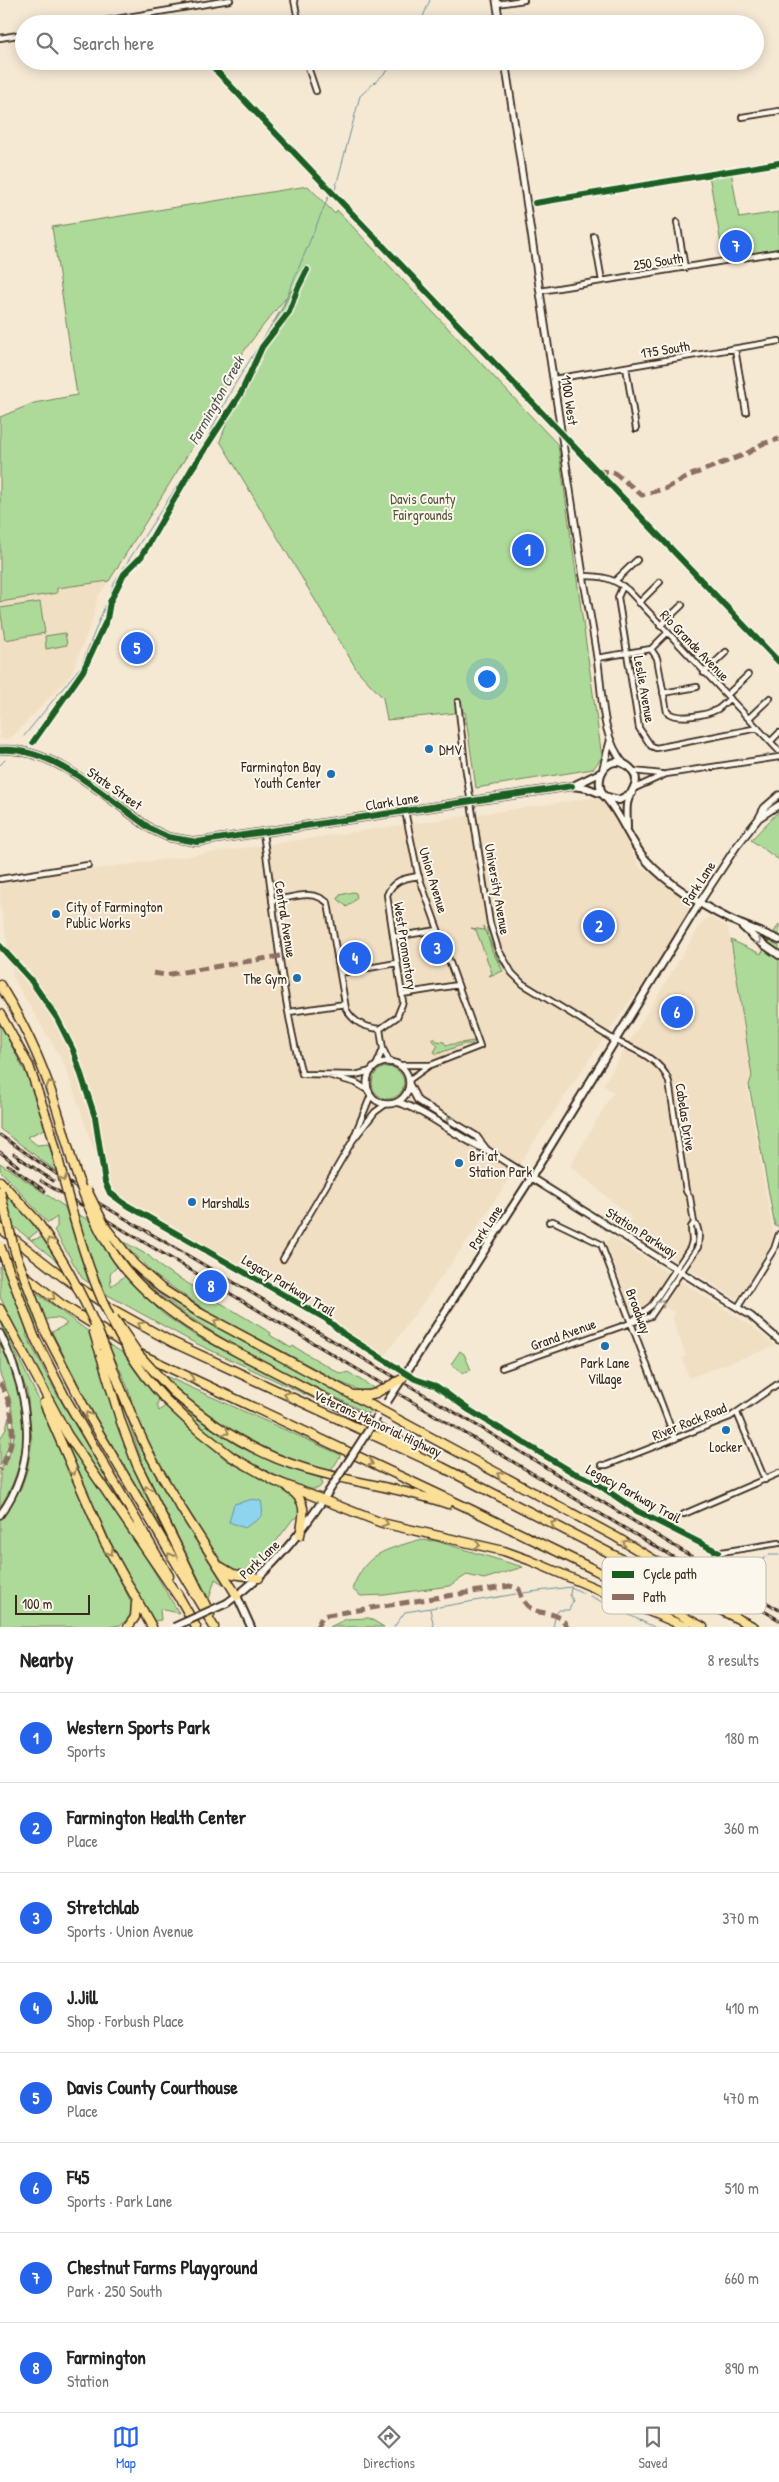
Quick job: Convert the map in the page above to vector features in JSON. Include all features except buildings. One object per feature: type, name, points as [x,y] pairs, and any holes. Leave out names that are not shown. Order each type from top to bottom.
[{"type":"highway","points":[[0,985],[22,1021],[38,1053],[92,1217],[126,1270],[151,1297],[188,1324],[361,1417],[442,1467]]},
{"type":"highway","points":[[0,1014],[29,1066],[51,1131],[81,1244],[110,1320],[124,1346],[149,1381],[199,1431],[232,1457],[292,1491],[302,1502],[304,1509],[300,1535]]},
{"type":"highway","points":[[72,1161],[106,1228],[134,1264],[161,1288],[185,1304],[352,1395],[380,1414],[616,1537],[649,1557]]},
{"type":"highway","points":[[0,1181],[37,1221],[60,1256],[79,1291],[149,1454],[184,1516],[220,1566],[237,1596]]},
{"type":"highway","points":[[0,1191],[18,1261],[45,1331],[84,1408],[215,1627]]},
{"type":"highway","name":"Veterans Memorial Highway","points":[[0,1228],[63,1277],[112,1309],[172,1342],[442,1467],[618,1557]]},
{"type":"highway","points":[[0,1246],[34,1336],[66,1399],[164,1566],[196,1627]]},
{"type":"highway","points":[[0,1255],[61,1304],[151,1361],[470,1509],[602,1574]]},
{"type":"highway","points":[[101,1297],[139,1355],[174,1392],[217,1427],[278,1459],[306,1469],[470,1509]]},
{"type":"highway","points":[[0,1310],[67,1434],[180,1598]]},
{"type":"highway","points":[[102,1347],[121,1422],[137,1465],[215,1627]]},
{"type":"highway","points":[[27,1362],[93,1517],[152,1627]]},
{"type":"highway","points":[[352,1395],[376,1393],[402,1379]]},
{"type":"highway","points":[[273,1480],[389,1525],[504,1551],[602,1591]]},
{"type":"highway","points":[[220,1566],[233,1574],[259,1578]]},
{"type":"highway","points":[[128,1627],[137,1613],[133,1594]]},
{"type":"highway","points":[[656,1614],[686,1627]]},
{"type":"highway","points":[[678,1614],[703,1627]]},
{"type":"highway","name":"Veterans Memorial Highway","points":[[730,1614],[755,1627]]},
{"type":"highway","points":[[737,1614],[755,1627]]},
{"type":"main road","name":"State Street","points":[[0,750],[19,750],[48,758],[151,829],[168,837],[197,842],[216,841]]},
{"type":"main road","points":[[627,828],[627,804],[634,790],[636,779],[632,771],[624,764],[615,763],[602,771],[599,784],[618,819],[627,828],[646,860],[671,882],[700,902],[740,924],[779,940]]},
{"type":"main road","name":"Clark Lane","points":[[572,786],[602,771]]},
{"type":"main road","name":"Clark Lane","points":[[216,841],[572,786],[587,788],[604,796]]},
{"type":"main road","points":[[604,796],[619,800],[634,790]]},
{"type":"main road","name":"Park Lane","points":[[174,1627],[237,1596],[259,1578],[300,1535],[531,1178],[700,902]]},
{"type":"main road","points":[[740,924],[756,939],[779,955]]},
{"type":"main road","points":[[237,1596],[251,1627]]},
{"type":"street","points":[[140,15],[230,0]]},
{"type":"street","points":[[294,0],[296,15]]},
{"type":"street","points":[[499,15],[497,2],[524,0]]},
{"type":"street","points":[[0,38],[15,36]]},
{"type":"street","points":[[309,70],[316,91]]},
{"type":"street","name":"1100 West","points":[[506,70],[597,658],[603,711],[610,742],[624,764]]},
{"type":"street","points":[[742,116],[779,111]]},
{"type":"street","points":[[677,222],[685,268]]},
{"type":"street","points":[[594,236],[602,281]]},
{"type":"street","name":"250 South","points":[[540,291],[779,252]]},
{"type":"street","name":"175 South","points":[[554,379],[779,342]]},
{"type":"street","points":[[735,349],[746,412]]},
{"type":"street","points":[[626,367],[636,429]]},
{"type":"street","points":[[583,576],[603,576],[616,580],[637,560]]},
{"type":"street","name":"Rio Grande Avenue","points":[[616,580],[779,751]]},
{"type":"street","points":[[639,603],[660,582]]},
{"type":"street","name":"Leslie Avenue","points":[[623,586],[618,597],[639,728],[651,746],[656,748],[758,728]]},
{"type":"street","points":[[660,626],[682,606]]},
{"type":"street","points":[[597,658],[651,649],[667,633]]},
{"type":"street","points":[[651,649],[657,658],[667,712],[673,716],[717,709],[748,675]]},
{"type":"street","points":[[704,673],[726,652]]},
{"type":"street","points":[[663,693],[697,688]]},
{"type":"street","points":[[749,718],[770,698]]},
{"type":"street","name":"University Avenue","points":[[458,702],[465,765],[490,923],[498,949],[512,973],[523,984],[616,1041]]},
{"type":"street","points":[[770,741],[779,733]]},
{"type":"street","name":"1100 West","points":[[602,771],[610,742]]},
{"type":"street","points":[[634,790],[644,782],[666,774],[779,757]]},
{"type":"street","points":[[632,771],[666,774]]},
{"type":"street","points":[[759,818],[764,808],[779,795]]},
{"type":"street","name":"Park Lane","points":[[700,902],[759,818],[779,805]]},
{"type":"street","name":"Union Avenue","points":[[405,811],[419,876],[480,1046],[431,1065],[409,1082]]},
{"type":"street","name":"Central Avenue","points":[[263,834],[289,1012],[302,1074],[355,1074],[374,1069]]},
{"type":"street","points":[[0,879],[88,865]]},
{"type":"street","name":"West Promontory","points":[[380,1029],[398,1017],[402,1010],[402,994],[388,892],[399,880],[419,876]]},
{"type":"street","points":[[272,901],[317,894],[328,903],[346,1010],[356,1021],[369,1028],[380,1029],[383,1049],[390,1062],[399,1066],[409,1082],[407,1092],[397,1102],[386,1104],[375,1112],[353,1140],[283,1259]]},
{"type":"street","points":[[393,937],[438,930]]},
{"type":"street","points":[[340,973],[397,963]]},
{"type":"street","points":[[402,994],[458,985]]},
{"type":"street","points":[[289,1012],[345,1004]]},
{"type":"street","name":"Cabelas Drive","points":[[616,1041],[654,1062],[667,1075],[686,1192],[690,1197],[694,1223],[691,1227],[692,1244],[679,1270]]},
{"type":"street","points":[[353,1140],[370,1093],[367,1083],[383,1049]]},
{"type":"street","points":[[374,1069],[390,1062]]},
{"type":"street","name":"Union Avenue","points":[[399,1066],[431,1065]]},
{"type":"street","name":"Central Avenue","points":[[325,1073],[356,1083],[370,1093]]},
{"type":"street","name":"Station Parkway","points":[[409,1082],[419,1102],[476,1136],[487,1150]]},
{"type":"street","points":[[370,1093],[386,1104]]},
{"type":"street","name":"Station Parkway","points":[[397,1102],[419,1110],[472,1144],[487,1150],[738,1307],[760,1322],[779,1340]]},
{"type":"street","name":"Broadway","points":[[549,1222],[554,1221],[601,1244],[632,1321],[675,1439]]},
{"type":"street","points":[[738,1307],[774,1250],[779,1234]]},
{"type":"street","name":"Grand Avenue","points":[[502,1368],[632,1321],[652,1305],[679,1270]]},
{"type":"street","points":[[0,1333],[18,1374],[26,1408],[28,1432],[24,1464],[20,1478],[0,1515]]},
{"type":"street","name":"River Rock Road","points":[[602,1465],[607,1465],[738,1413],[779,1384]]},
{"type":"street","points":[[738,1413],[765,1480]]},
{"type":"street","points":[[684,1514],[765,1480],[779,1472]]},
{"type":"street","points":[[715,1553],[779,1543]]},
{"type":"shaded area","points":[[109,581],[98,597],[92,621],[71,675],[11,738],[0,739],[0,602],[57,593],[56,588]]},
{"type":"shaded area","points":[[598,797],[609,807],[640,868],[704,898],[599,1045],[473,1233],[384,1357],[125,1207],[99,1165],[64,1063],[14,980],[0,903],[0,883]]},
{"type":"shaded area","points":[[710,917],[728,927],[752,1075],[747,1087],[774,1237],[766,1256],[738,1298],[733,1297],[626,1228],[630,1222],[630,1216],[570,1166],[613,1092],[603,1085],[703,921]]},
{"type":"shaded area","points":[[610,1236],[753,1327],[775,1346],[689,1378],[682,1358],[686,1356],[672,1318],[675,1313],[653,1300],[639,1311],[631,1309],[606,1243]]},
{"type":"green space","points":[[731,171],[739,218],[779,212],[779,252],[724,261],[709,175]]},
{"type":"green space","name":"Davis County Fairgrounds","points":[[308,186],[335,214],[337,210],[558,445],[602,757],[593,769],[476,788],[465,712],[387,720],[383,698],[357,670],[220,441],[242,384],[292,290],[239,359],[224,388],[221,401],[109,581],[57,588],[57,593],[0,602],[0,417],[34,403],[77,395],[52,227]]},
{"type":"green space","points":[[40,602],[45,633],[5,640],[0,608]]},
{"type":"green space","points":[[65,633],[67,645],[46,649],[45,636]]},
{"type":"green space","points":[[779,811],[779,860],[751,840]]},
{"type":"green space","points":[[356,893],[357,898],[347,907],[338,899],[340,895]]},
{"type":"green space","points":[[779,924],[779,1226],[775,1226],[749,1085],[752,1076],[731,940],[761,954]]},
{"type":"green space","points":[[483,926],[487,936],[487,927],[506,970],[498,960],[488,937],[492,951],[503,971],[489,976],[492,973],[476,930],[471,928],[484,930]]},
{"type":"green space","points":[[0,1023],[31,1084],[45,1129],[27,1137],[37,1145],[49,1144],[56,1171],[0,1129]]},
{"type":"green space","points":[[474,1036],[477,1039],[472,1044],[464,1044],[437,1054],[434,1052],[438,1045],[431,1039],[433,1037],[437,1041],[444,1042],[446,1045],[474,1041]]},
{"type":"green space","points":[[388,1067],[394,1068],[399,1072],[403,1077],[403,1089],[399,1094],[394,1098],[388,1099],[382,1098],[377,1094],[373,1089],[372,1083],[373,1077],[377,1072],[382,1068]]},
{"type":"green space","points":[[0,1163],[65,1207],[89,1283],[82,1278],[54,1230],[57,1227],[57,1217],[48,1223],[0,1170]]},
{"type":"green space","points":[[0,1188],[20,1208],[38,1231],[29,1238],[32,1240],[43,1237],[59,1263],[0,1215]]},
{"type":"green space","points":[[77,1214],[89,1220],[117,1267],[110,1274],[111,1286],[125,1276],[163,1314],[194,1335],[347,1414],[191,1341],[106,1294],[91,1260]]},
{"type":"green space","points":[[119,1239],[149,1256],[162,1268],[271,1333],[270,1335],[291,1348],[293,1346],[341,1374],[348,1372],[375,1389],[361,1391],[342,1383],[207,1311],[153,1274],[135,1254],[133,1256]]},
{"type":"green space","points":[[0,1266],[89,1332],[119,1430],[157,1521],[88,1404],[52,1332],[67,1324],[57,1318],[52,1318],[26,1329],[26,1335],[55,1391],[126,1512],[69,1429],[0,1297]]},
{"type":"green space","points":[[140,1274],[176,1303],[367,1407],[368,1414],[219,1336],[163,1297],[138,1275]]},
{"type":"green space","points":[[0,1320],[37,1396],[89,1518],[132,1604],[130,1618],[120,1625],[108,1627],[0,1627],[0,1521],[21,1488],[27,1471],[32,1441],[27,1391]]},
{"type":"green space","points":[[0,1343],[16,1384],[23,1425],[19,1466],[11,1487],[0,1507],[0,1471],[9,1455],[15,1432],[10,1398],[0,1374]]},
{"type":"green space","points":[[108,1344],[125,1354],[159,1398],[157,1405],[159,1411],[166,1405],[226,1460],[295,1496],[300,1508],[297,1517],[293,1519],[269,1551],[245,1572],[230,1568],[219,1558],[169,1481],[132,1410],[126,1383]]},
{"type":"green space","points":[[460,1351],[464,1354],[471,1370],[463,1373],[451,1364]]},
{"type":"green space","points":[[163,1375],[341,1455],[331,1471],[283,1456],[218,1421],[198,1407]]},
{"type":"green space","points":[[114,1379],[142,1448],[159,1482],[223,1580],[223,1584],[215,1579],[209,1599],[145,1470]]},
{"type":"green space","points":[[178,1406],[237,1445],[274,1463],[323,1479],[320,1481],[323,1483],[319,1488],[307,1489],[271,1473],[242,1457],[216,1439]]},
{"type":"green space","points":[[9,1417],[11,1440],[0,1466],[0,1439],[6,1429]]},
{"type":"green space","points":[[64,1436],[139,1546],[179,1613],[160,1609],[161,1620],[153,1621],[110,1541],[62,1437]]},
{"type":"green space","points":[[418,1540],[436,1541],[523,1567],[484,1579],[467,1575],[449,1586],[385,1595],[361,1596],[352,1589],[370,1560],[395,1547]]},
{"type":"green space","points":[[369,1618],[384,1627],[330,1627],[346,1619]]},
{"type":"water","points":[[253,1499],[261,1501],[262,1512],[259,1518],[245,1528],[229,1522],[234,1504]]},
{"type":"waterway","name":"Farmington Creek","points":[[424,15],[430,0]]},
{"type":"waterway","name":"Farmington Creek","points":[[24,736],[81,666],[115,581],[203,446],[232,389],[282,308],[329,195],[335,190],[360,96],[388,70]]},
{"type":"waterway","name":"Farmington Creek","points":[[0,765],[5,760]]},
{"type":"waterway","points":[[766,1557],[779,1555]]},
{"type":"waterway","points":[[523,1593],[571,1587],[583,1593]]},
{"type":"waterway","points":[[557,1613],[559,1610],[569,1610],[573,1601],[570,1595],[571,1588]]},
{"type":"waterway","points":[[439,1607],[516,1594]]},
{"type":"waterway","points":[[590,1596],[602,1602]]},
{"type":"waterway","points":[[394,1627],[405,1612],[437,1607]]},
{"type":"waterway","points":[[430,1609],[434,1627]]},
{"type":"waterway","points":[[627,1614],[654,1627]]},
{"type":"waterway","points":[[553,1627],[555,1618]]},
{"type":"railway","points":[[0,1135],[97,1202],[488,1432],[692,1557]]},
{"type":"railway","points":[[0,1152],[18,1166]]},
{"type":"railway","points":[[14,1154],[53,1181]]},
{"type":"railway","points":[[8,1165],[45,1191]]},
{"type":"railway","points":[[41,1181],[673,1557]]},
{"type":"railway","points":[[766,1602],[779,1610]]},
{"type":"railway","points":[[766,1612],[779,1620]]},
{"type":"marked path","points":[[598,471],[613,472],[642,495],[667,488],[691,475],[746,454],[762,444],[779,439]]},
{"type":"marked path","points":[[153,973],[165,975],[280,956]]},
{"type":"marked path","points":[[0,1383],[12,1415],[12,1438],[6,1460],[0,1470]]},
{"type":"marked path","points":[[317,1627],[322,1617],[327,1615],[510,1586],[519,1589],[523,1600],[529,1607],[535,1611],[556,1616],[567,1627]]},
{"type":"cycle path","points":[[216,70],[779,662]]},
{"type":"cycle path","points":[[535,203],[779,163]]},
{"type":"cycle path","points":[[33,742],[83,671],[107,619],[110,602],[124,574],[141,557],[191,470],[241,393],[262,347],[289,312],[307,270]]},
{"type":"cycle path","points":[[0,750],[20,751],[40,756],[60,765],[99,790],[151,829],[168,837],[197,842],[572,786]]},
{"type":"cycle path","name":"Legacy Parkway Trail","points":[[0,946],[30,979],[57,1018],[73,1050],[95,1117],[105,1182],[110,1193],[125,1204],[326,1319],[345,1335],[415,1379],[436,1386],[469,1410],[572,1472],[593,1481],[637,1511],[718,1552]]},
{"type":"place","name":"Chestnut Farms Playground","points":[[736,246]]},
{"type":"place","name":"Western Sports Park","points":[[528,550]]},
{"type":"place","name":"Davis County Courthouse","points":[[137,648]]},
{"type":"place","name":"DMV","points":[[429,749]]},
{"type":"place","name":"Farmington Bay Youth Center","points":[[331,774]]},
{"type":"place","name":"City of Farmington Public Works","points":[[56,914]]},
{"type":"place","name":"Farmington Health Center","points":[[599,926]]},
{"type":"place","name":"Stretchlab","points":[[437,948]]},
{"type":"place","name":"J.Jill","points":[[355,958]]},
{"type":"place","name":"The Gym","points":[[297,978]]},
{"type":"place","name":"F45","points":[[677,1012]]},
{"type":"place","name":"Bri at Station Park","points":[[459,1163]]},
{"type":"place","name":"Marshalls","points":[[192,1202]]},
{"type":"place","name":"Farmington","points":[[211,1286]]},
{"type":"place","name":"Park Lane Village","points":[[605,1346]]},
{"type":"place","name":"Locker","points":[[726,1430]]}]
